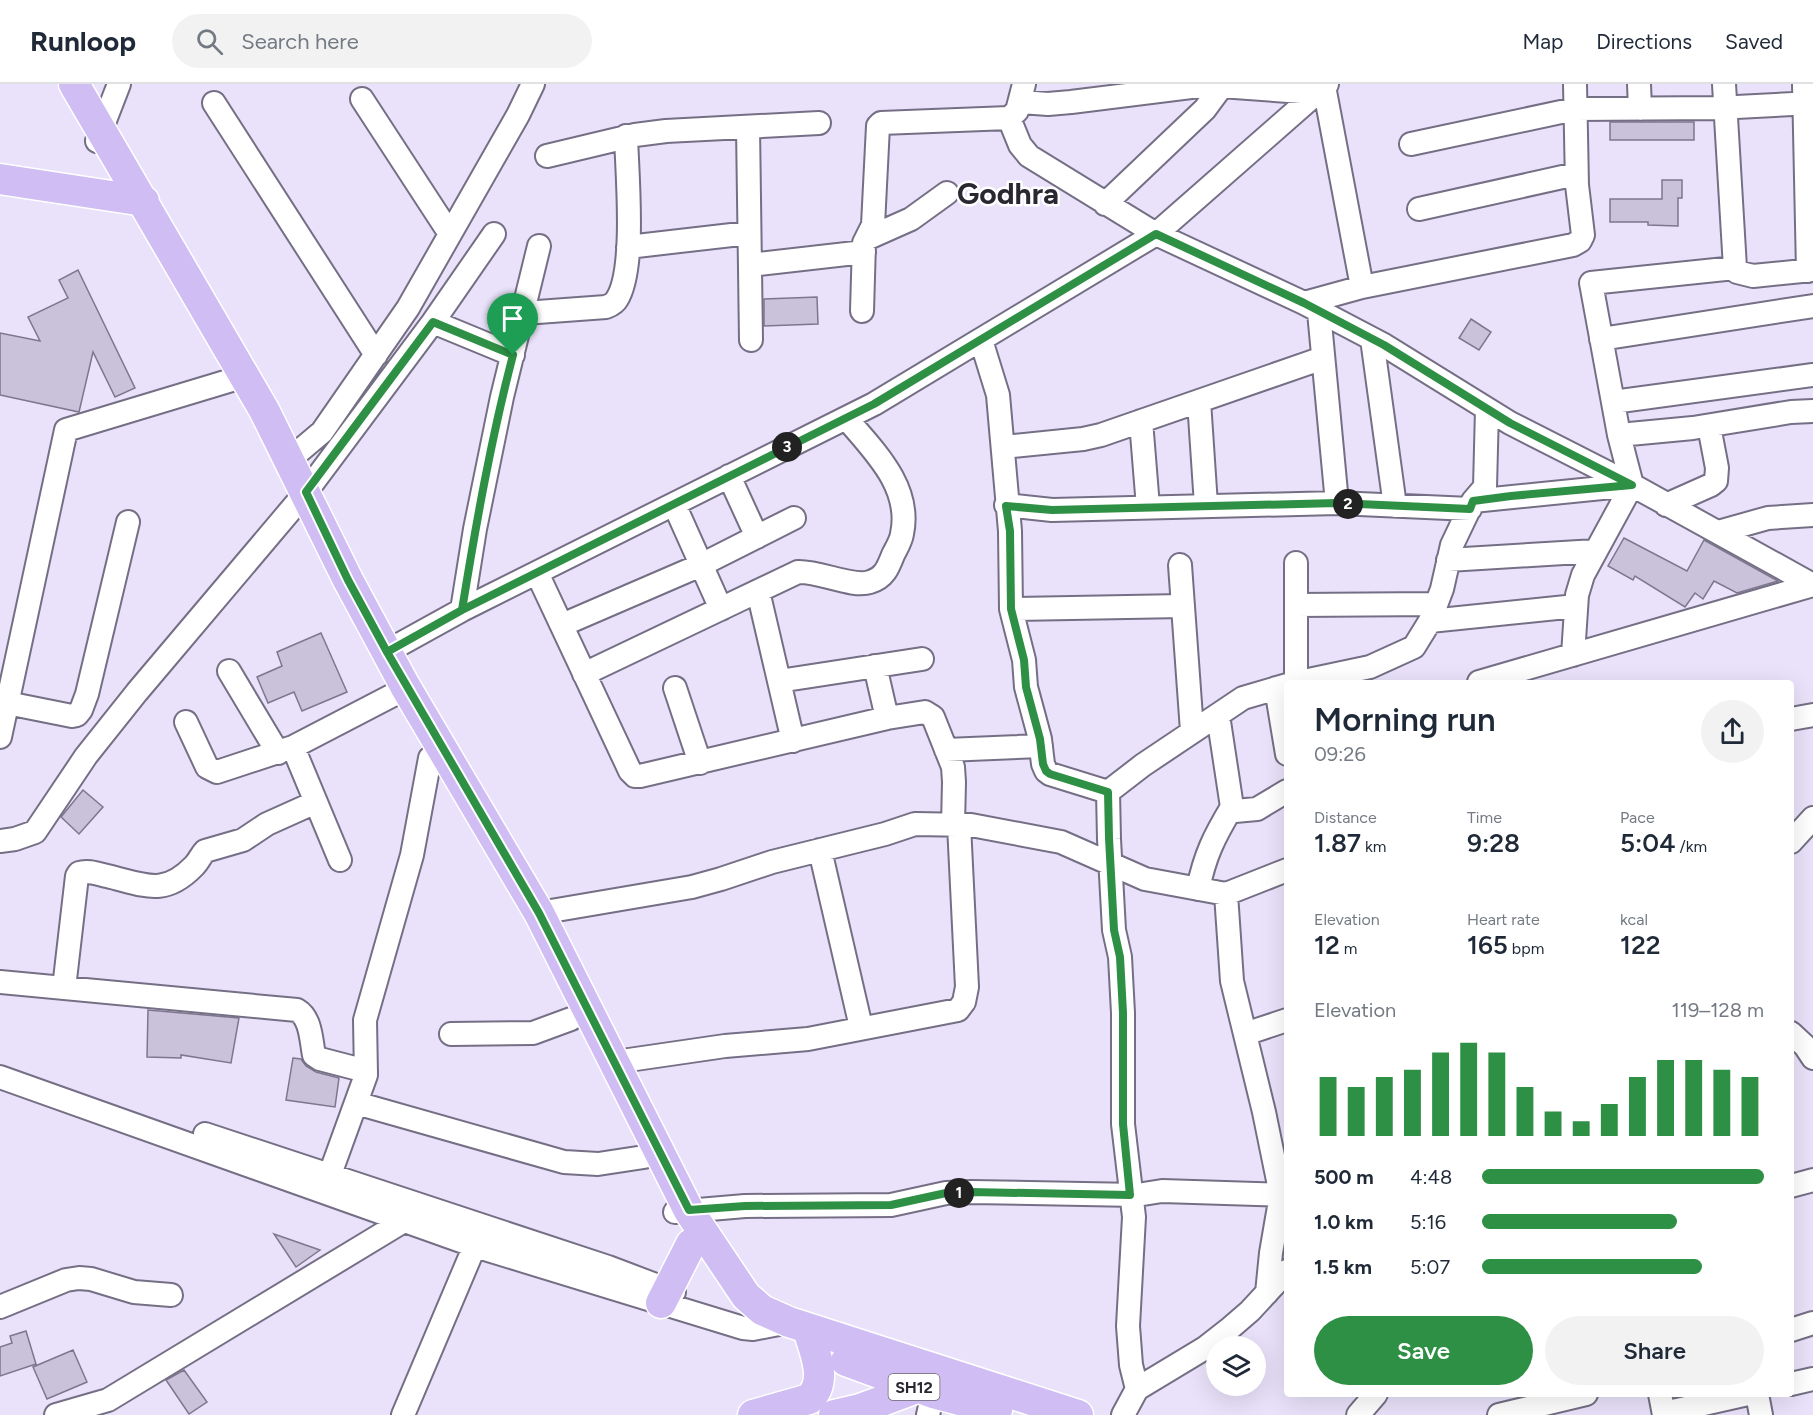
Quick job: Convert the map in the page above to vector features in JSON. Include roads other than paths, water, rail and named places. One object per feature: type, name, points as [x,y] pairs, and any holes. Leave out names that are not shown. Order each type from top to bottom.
[{"type":"main road","points":[[56,84],[98,138],[133,194],[239,377],[290,459],[313,539],[395,694],[515,911],[644,1157],[746,1296],[780,1325],[819,1374],[818,1388],[809,1399],[753,1415]]},
{"type":"main road","points":[[74,84],[98,138]]},
{"type":"main road","points":[[0,162],[133,194]]},
{"type":"main road","points":[[0,179],[133,194]]},
{"type":"main road","points":[[239,377],[294,493],[301,498],[387,652],[539,913],[615,1062],[682,1211],[691,1244],[721,1294],[780,1325]]},
{"type":"main road","points":[[664,1296],[691,1244]]},
{"type":"main road","name":"SH12","points":[[780,1325],[929,1392],[1017,1415]]},
{"type":"main road","points":[[834,1415],[929,1392],[1078,1415]]},
{"type":"street","points":[[98,138],[119,84]]},
{"type":"street","points":[[290,459],[322,432],[408,308],[518,115],[533,84]]},
{"type":"street","points":[[1311,308],[1362,287],[1573,245],[1580,241],[1583,235],[1576,174],[1575,84]]},
{"type":"street","points":[[1639,84],[1640,109]]},
{"type":"street","points":[[1412,144],[1575,110],[1725,108],[1807,97],[1810,271],[1753,276],[1737,273],[1735,268],[1725,108],[1724,84]]},
{"type":"street","points":[[862,311],[865,246],[873,225],[878,126],[881,123],[1018,101],[1071,102],[1189,86],[1322,88]]},
{"type":"street","points":[[1105,204],[1205,109],[1222,86]]},
{"type":"street","points":[[387,652],[462,610],[874,404],[981,340],[1156,234],[1322,88]]},
{"type":"street","points":[[1322,88],[1362,287]]},
{"type":"street","points":[[362,99],[450,234]]},
{"type":"street","points":[[1018,101],[1020,145],[1029,156],[1105,204],[1156,234],[1372,339],[1510,423],[1632,485],[1813,585]]},
{"type":"street","points":[[214,103],[376,354]]},
{"type":"street","points":[[547,156],[626,136],[666,131],[819,123]]},
{"type":"street","points":[[748,127],[751,340]]},
{"type":"street","points":[[524,313],[606,308],[618,298],[625,275],[628,247],[626,136]]},
{"type":"street","points":[[1419,209],[1576,174]]},
{"type":"street","points":[[750,265],[865,246],[911,219],[947,193]]},
{"type":"street","points":[[628,247],[749,233]]},
{"type":"street","points":[[0,841],[28,836],[35,832],[87,756],[137,692],[301,498],[433,322],[494,234]]},
{"type":"street","points":[[462,610],[475,529],[502,397],[539,246]]},
{"type":"street","points":[[1573,655],[1577,595],[1583,575],[1632,485],[1619,435],[1591,283],[1735,268]]},
{"type":"street","points":[[1601,339],[1813,306]]},
{"type":"street","points":[[1311,308],[1323,358],[1337,503]]},
{"type":"street","points":[[433,322],[513,355]]},
{"type":"street","points":[[1372,339],[1395,506]]},
{"type":"street","points":[[981,340],[998,395],[1010,531],[1011,609],[1024,660],[1026,687],[1041,746],[1043,764],[1050,774],[1108,792]]},
{"type":"street","points":[[1003,447],[1083,439],[1323,358]]},
{"type":"street","points":[[1613,402],[1813,375]]},
{"type":"street","points":[[0,737],[66,430],[239,377]]},
{"type":"street","points":[[1199,401],[1206,505]]},
{"type":"street","points":[[1312,680],[1370,667],[1380,673],[1414,647],[1433,613],[1452,545],[1472,505],[1485,487],[1487,409]]},
{"type":"street","points":[[1619,435],[1709,426],[1791,412],[1813,411]]},
{"type":"street","points":[[584,674],[798,572],[813,572],[861,584],[880,579],[886,571],[902,534],[903,508],[899,488],[880,457],[846,418]]},
{"type":"street","points":[[1141,421],[1148,507]]},
{"type":"street","points":[[1666,505],[1716,481],[1717,468],[1709,426]]},
{"type":"street","points":[[729,477],[757,537]]},
{"type":"street","points":[[1006,506],[1052,510],[1337,503],[1395,506],[1472,505],[1511,496],[1632,485]]},
{"type":"street","points":[[674,504],[721,609]]},
{"type":"street","points":[[1718,532],[1768,518],[1813,515]]},
{"type":"street","points":[[562,626],[701,565],[794,518]]},
{"type":"street","points":[[7,703],[72,716],[77,715],[81,710],[87,694],[128,522]]},
{"type":"street","points":[[1448,560],[1596,551]]},
{"type":"street","points":[[1289,680],[1296,605],[1296,563]]},
{"type":"street","points":[[1180,565],[1192,731]]},
{"type":"street","points":[[537,573],[630,771],[635,776],[918,712],[933,717],[952,768],[967,987],[964,1002],[958,1010],[808,1039],[725,1046],[615,1062]]},
{"type":"street","points":[[1486,680],[1813,585]]},
{"type":"street","points":[[758,591],[793,741]]},
{"type":"street","points":[[1296,605],[1433,613],[1576,606]]},
{"type":"street","points":[[1011,609],[1183,606]]},
{"type":"street","points":[[779,681],[922,659]]},
{"type":"street","points":[[876,666],[887,718]]},
{"type":"street","points":[[229,671],[285,750],[316,802],[340,860]]},
{"type":"street","points":[[1108,792],[1143,765],[1243,698],[1284,686]]},
{"type":"street","points":[[675,688],[700,763]]},
{"type":"street","points":[[186,722],[207,767],[213,772],[224,771],[285,750],[395,694]]},
{"type":"street","points":[[1198,889],[1204,859],[1232,807],[1218,715]]},
{"type":"street","points":[[1794,718],[1813,715]]},
{"type":"street","points":[[946,750],[1041,746]]},
{"type":"street","points":[[326,1183],[366,1071],[365,1020],[412,855],[430,758]]},
{"type":"street","points":[[1108,792],[1114,930],[1120,967],[1123,1013],[1123,1124],[1134,1217],[1128,1326],[1131,1365],[1137,1389]]},
{"type":"street","points":[[1232,807],[1238,812],[1257,809],[1284,793]]},
{"type":"street","points":[[64,988],[79,873],[90,872],[152,886],[170,885],[180,880],[197,863],[205,850],[243,840],[267,824],[316,802]]},
{"type":"street","points":[[1794,839],[1813,818]]},
{"type":"street","points":[[539,913],[692,887],[772,862],[885,834],[915,824],[1005,830],[1061,842],[1145,879],[1226,894],[1284,871]]},
{"type":"street","points":[[820,850],[861,1028]]},
{"type":"street","points":[[1226,894],[1232,981],[1284,1195],[1271,1253],[1267,1293]]},
{"type":"street","points":[[0,982],[297,1010],[303,1013],[307,1021],[314,1055],[320,1059],[366,1071]]},
{"type":"street","points":[[451,1035],[533,1033],[571,1018]]},
{"type":"street","points":[[1245,1034],[1284,1021]]},
{"type":"street","points":[[1794,1036],[1813,1058]]},
{"type":"street","points":[[0,1061],[157,1125]]},
{"type":"street","points":[[0,1077],[157,1125],[326,1183],[428,1206],[479,1235]]},
{"type":"street","points":[[356,1103],[564,1162],[598,1164],[644,1157]]},
{"type":"street","points":[[1794,1185],[1813,1180]]},
{"type":"street","points":[[326,1183],[403,1221],[479,1235],[664,1296],[743,1328],[780,1325]]},
{"type":"street","points":[[682,1211],[745,1206],[891,1205],[946,1193],[971,1192],[1130,1195],[1162,1191],[1284,1195]]},
{"type":"street","points":[[56,1415],[108,1400],[428,1206]]},
{"type":"street","points":[[403,1415],[479,1235]]},
{"type":"street","points":[[1123,1415],[1137,1389],[1205,1348],[1250,1311],[1284,1274]]},
{"type":"street","points":[[0,1307],[66,1280],[79,1278],[91,1279],[134,1292],[171,1295]]},
{"type":"street","points":[[1794,1329],[1813,1323]]},
{"type":"street","points":[[1794,1383],[1813,1379]]},
{"type":"street","points":[[1358,1415],[1373,1397]]},
{"type":"street","points":[[1499,1415],[1574,1397]]},
{"type":"street","points":[[1663,1407],[1728,1397]]},
{"type":"street","points":[[1758,1397],[1761,1415]]},
{"type":"district","name":"Godhra","points":[[1008,193]]}]
